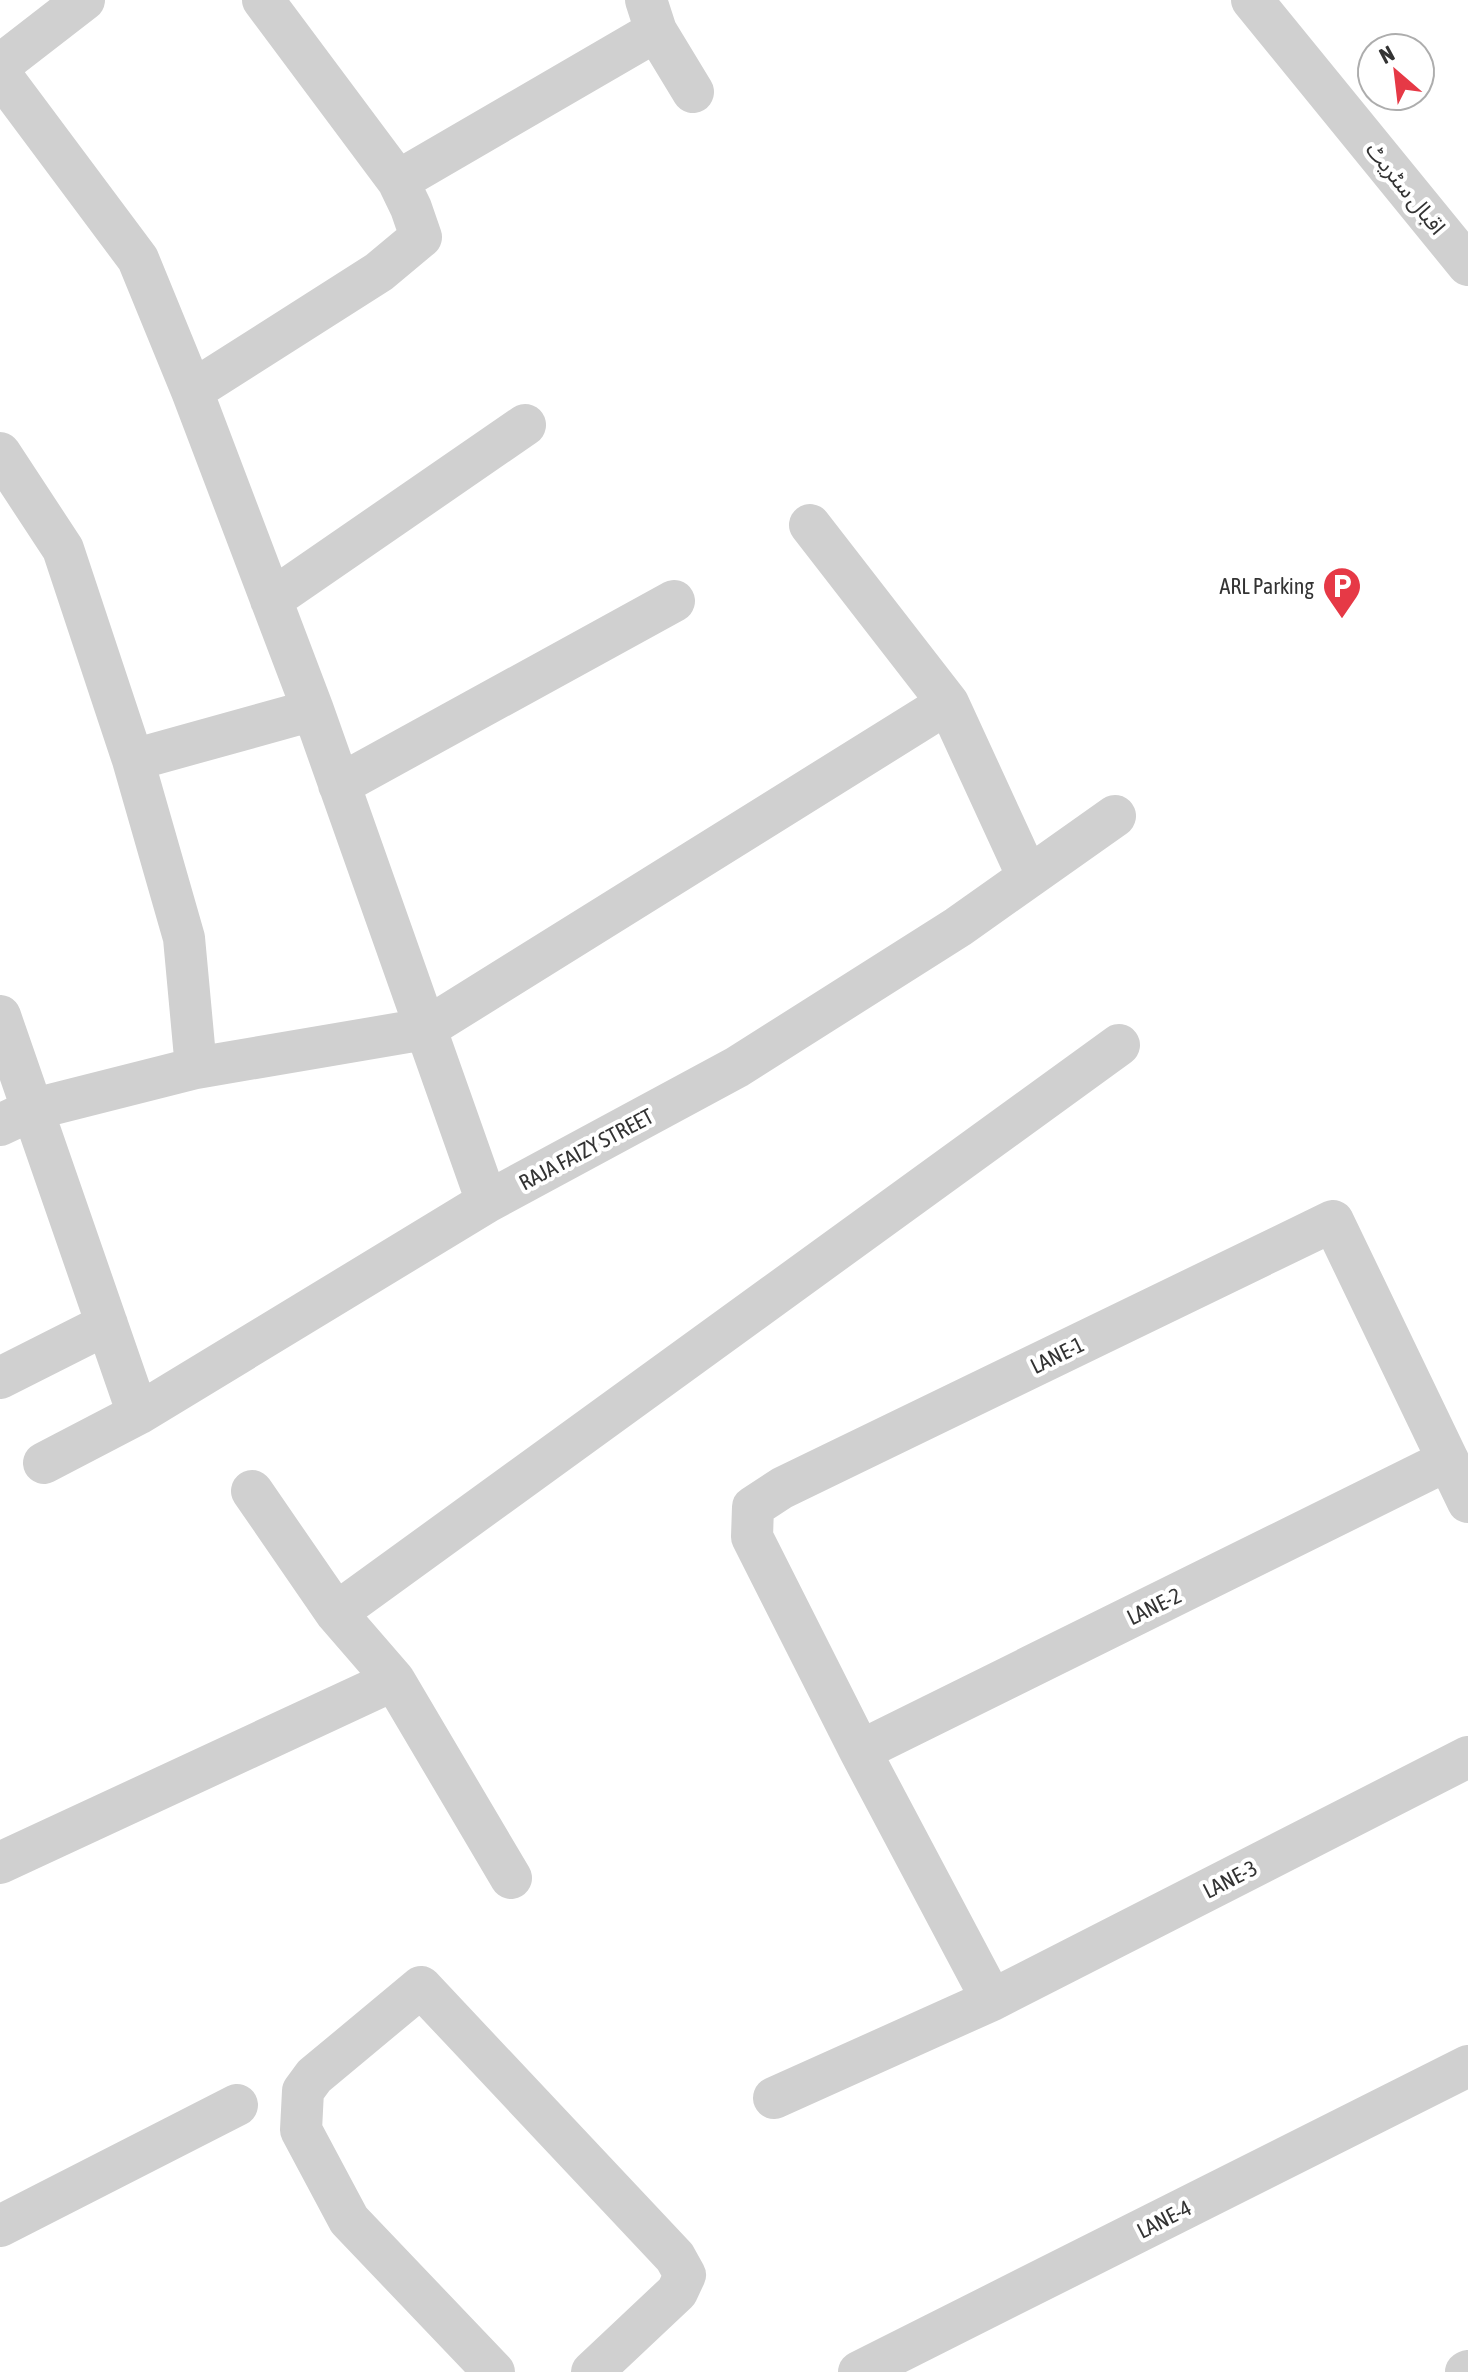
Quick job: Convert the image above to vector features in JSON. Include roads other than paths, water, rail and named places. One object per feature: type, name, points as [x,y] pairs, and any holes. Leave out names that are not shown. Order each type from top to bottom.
[{"type":"street","points":[[0,65],[84,0]]},
{"type":"street","points":[[192,391],[379,272],[421,237],[398,181],[263,0]]},
{"type":"street","name":"اقبال سٹریٹ","points":[[1252,0],[1468,265]]},
{"type":"street","points":[[398,181],[651,15],[693,92]]},
{"type":"street","points":[[0,74],[138,259],[192,391],[313,710],[487,1202]]},
{"type":"street","points":[[271,600],[525,425]]},
{"type":"street","points":[[0,453],[63,549],[133,760],[184,938],[196,1068]]},
{"type":"street","points":[[810,525],[948,703],[1028,877]]},
{"type":"street","points":[[339,785],[674,601]]},
{"type":"street","points":[[17,1117],[196,1068],[425,1029],[948,703]]},
{"type":"street","points":[[133,760],[313,710]]},
{"type":"street","name":"RAJA FAIZY STREET","points":[[44,1463],[138,1414],[487,1202],[737,1067],[958,927],[1115,816]]},
{"type":"street","points":[[0,1016],[17,1117],[107,1324],[138,1414]]},
{"type":"street","points":[[336,1613],[1119,1045]]},
{"type":"street","name":"LANE-1","points":[[860,1751],[752,1537],[753,1507],[782,1488],[1333,1221],[1448,1460]]},
{"type":"street","points":[[0,1378],[107,1324]]},
{"type":"street","points":[[1448,1460],[1468,1502]]},
{"type":"street","name":"LANE-2","points":[[860,1751],[1448,1460]]},
{"type":"street","points":[[252,1491],[336,1613],[394,1680],[511,1878]]},
{"type":"street","points":[[0,1863],[394,1680]]},
{"type":"street","points":[[860,1751],[992,2000]]},
{"type":"street","name":"LANE-3","points":[[774,2098],[992,2000],[1468,1757]]},
{"type":"street","points":[[494,2372],[349,2220],[301,2130],[303,2091],[314,2076],[421,1987],[675,2257],[685,2275],[677,2292],[592,2372]]},
{"type":"street","name":"LANE-4","points":[[859,2372],[1468,2066]]},
{"type":"street","points":[[0,2226],[237,2105]]},
{"type":"place","name":"ARL Parking","points":[[1342,620]]}]
